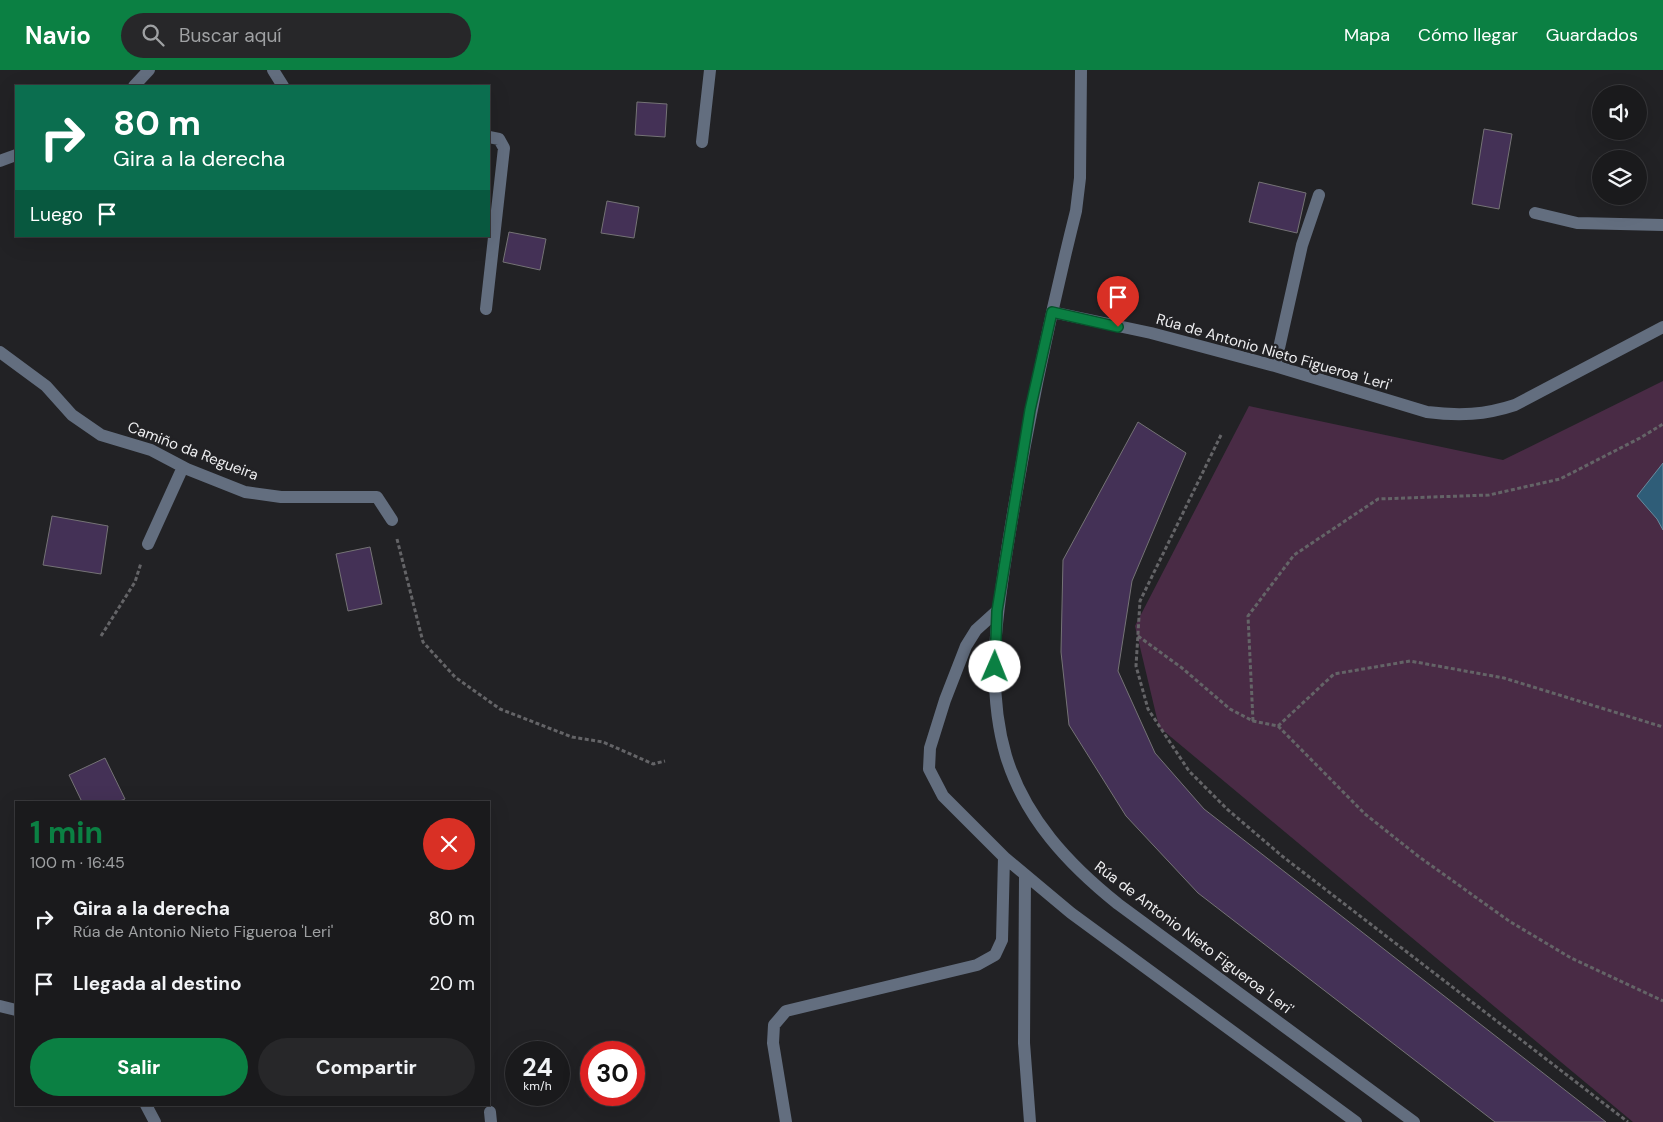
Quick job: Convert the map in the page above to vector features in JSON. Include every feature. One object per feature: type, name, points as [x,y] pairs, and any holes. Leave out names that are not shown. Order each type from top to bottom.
[{"type":"street","points":[[135,85],[149,70]]},
{"type":"street","points":[[273,70],[282,85]]},
{"type":"street","points":[[702,142],[710,70]]},
{"type":"street","points":[[1052,312],[1076,210],[1080,178],[1081,70]]},
{"type":"street","points":[[486,310],[504,148],[499,139],[490,137]]},
{"type":"street","points":[[0,161],[15,155]]},
{"type":"street","points":[[1275,366],[1302,245],[1319,196]]},
{"type":"street","points":[[1536,213],[1578,223],[1663,225]]},
{"type":"street","name":"Rúa de Antonio Nieto Figueroa 'Leri'","points":[[1414,1122],[1118,904],[1074,868],[1054,845],[1019,790],[1006,756],[999,721],[996,677],[997,611],[1030,410],[1052,312],[1151,333],[1275,366],[1427,412],[1472,415],[1493,412],[1515,405],[1663,326]]},
{"type":"street","name":"Camiño da Regueira","points":[[0,352],[46,386],[72,415],[101,435],[151,450],[183,467],[245,492],[282,497],[377,497],[392,520]]},
{"type":"street","points":[[148,544],[183,467]]},
{"type":"street","points":[[997,611],[976,630],[966,646],[945,700],[930,748],[929,769],[943,796],[1004,857],[1071,913],[1356,1122]]},
{"type":"street","points":[[786,1122],[773,1043],[774,1025],[786,1011],[977,965],[995,955],[1002,940],[1004,857]]},
{"type":"street","points":[[1025,875],[1024,1043],[1030,1122]]},
{"type":"street","points":[[0,1006],[15,1010]]},
{"type":"street","points":[[147,1106],[155,1122]]},
{"type":"path","points":[[1253,721],[1248,616],[1294,555],[1378,499],[1489,495],[1560,479],[1640,438],[1663,424]]},
{"type":"path","points":[[1221,435],[1140,601],[1136,666],[1148,709],[1189,771],[1214,796],[1282,856],[1628,1122]]},
{"type":"path","points":[[392,520],[423,642],[456,677],[500,710],[572,737],[603,742],[654,764],[665,760]]},
{"type":"path","points":[[101,636],[135,582],[148,544]]},
{"type":"path","points":[[1138,636],[1182,668],[1230,709],[1253,721],[1278,726],[1365,814],[1509,921],[1571,958],[1663,1001]]},
{"type":"path","points":[[1278,726],[1334,674],[1410,661],[1504,678],[1663,727]]},
{"type":"shaded area","points":[[1663,381],[1663,1122],[1633,1122],[1159,727],[1135,626],[1249,406],[1503,460]]},
{"type":"water","points":[[1663,463],[1663,530],[1657,519],[1637,496]]},
{"type":"building","points":[[637,102],[667,104],[665,137],[635,135]]},
{"type":"building","points":[[1484,129],[1512,134],[1499,209],[1472,204]]},
{"type":"building","points":[[1259,182],[1306,193],[1297,233],[1249,222]]},
{"type":"building","points":[[607,201],[639,207],[634,238],[601,233]]},
{"type":"building","points":[[509,232],[546,239],[540,270],[503,262]]},
{"type":"building","points":[[1138,422],[1186,453],[1132,581],[1118,671],[1155,753],[1204,809],[1606,1122],[1495,1122],[1198,893],[1126,816],[1069,725],[1061,652],[1063,560]]},
{"type":"building","points":[[52,516],[108,526],[101,574],[43,565]]},
{"type":"building","points":[[370,547],[382,604],[348,611],[336,554]]},
{"type":"building","points":[[105,758],[125,799],[120,801],[82,801],[69,775]]},
{"type":"route","points":[[995,667],[997,611],[1030,410],[1052,312],[1118,327]]}]
